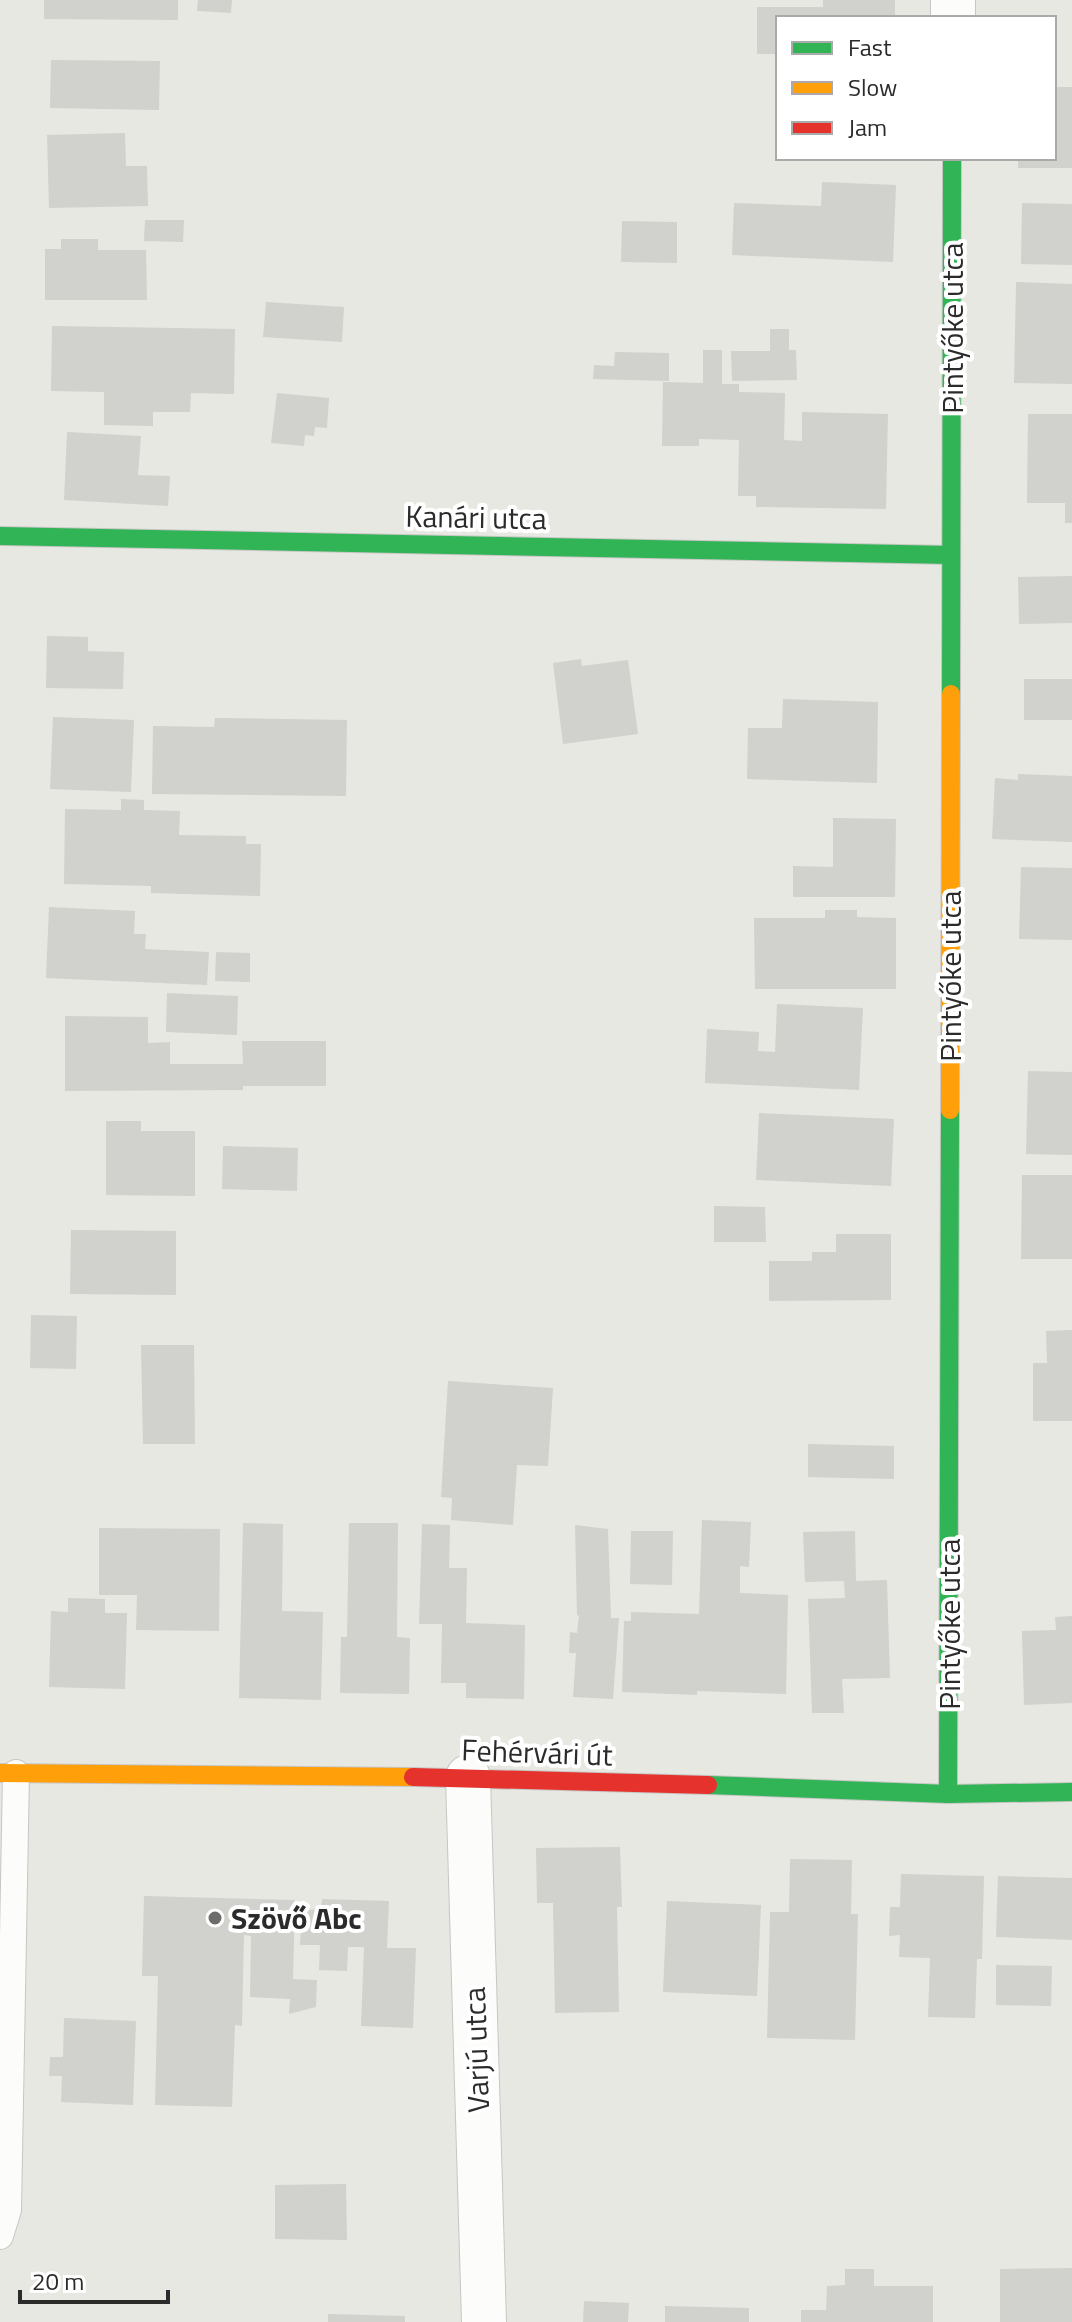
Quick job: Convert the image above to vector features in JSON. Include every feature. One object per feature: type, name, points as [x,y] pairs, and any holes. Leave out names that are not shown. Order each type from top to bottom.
[{"type":"street","name":"Pintyőke utca","points":[[948,1794],[952,160]]},
{"type":"street","name":"Kanári utca","points":[[0,536],[951,555]]},
{"type":"street","name":"Fehérvári út","points":[[8,1773],[468,1777],[948,1794],[1072,1792]]},
{"type":"street","name":"Varjú utca","points":[[468,1777],[484,2322]]},
{"type":"lane","points":[[0,2236],[8,2210],[8,1773]]},
{"type":"building","points":[[44,0],[178,0],[178,20],[44,19]]},
{"type":"building","points":[[198,0],[232,0],[231,13],[197,11]]},
{"type":"building","points":[[823,0],[895,0],[895,16],[776,16],[776,54],[757,54],[757,7],[823,7]]},
{"type":"building","points":[[51,60],[160,61],[159,110],[50,108]]},
{"type":"building","points":[[1056,87],[1072,87],[1072,168],[1018,168],[1018,160],[1056,160]]},
{"type":"building","points":[[125,133],[126,166],[147,166],[148,206],[49,208],[47,135]]},
{"type":"building","points":[[822,182],[896,185],[893,262],[732,255],[734,203],[821,206]]},
{"type":"building","points":[[1022,203],[1072,204],[1072,265],[1021,264]]},
{"type":"building","points":[[145,220],[184,220],[183,242],[144,241]]},
{"type":"building","points":[[622,221],[677,222],[677,263],[621,262]]},
{"type":"building","points":[[61,239],[98,239],[98,250],[146,250],[147,300],[45,300],[45,249],[61,249]]},
{"type":"building","points":[[1016,282],[1072,284],[1072,384],[1014,383]]},
{"type":"building","points":[[266,302],[344,307],[342,342],[263,337]]},
{"type":"building","points":[[52,326],[235,329],[234,394],[191,393],[190,412],[153,412],[153,426],[104,425],[104,392],[51,391]]},
{"type":"building","points":[[770,329],[789,329],[789,350],[796,350],[797,380],[732,381],[731,351],[770,351]]},
{"type":"building","points":[[703,350],[722,350],[722,384],[739,384],[739,392],[785,393],[784,440],[802,441],[802,412],[888,414],[886,509],[756,507],[756,496],[738,496],[739,440],[699,439],[699,446],[662,446],[663,382],[703,383]]},
{"type":"building","points":[[615,352],[669,353],[669,381],[593,379],[594,365],[614,366]]},
{"type":"building","points":[[277,393],[329,398],[327,428],[315,427],[314,436],[305,435],[304,446],[271,443]]},
{"type":"building","points":[[1028,414],[1072,414],[1072,523],[1065,523],[1065,503],[1027,503]]},
{"type":"building","points":[[67,432],[141,436],[138,475],[170,476],[168,506],[64,500]]},
{"type":"building","points":[[1072,576],[1072,623],[1019,624],[1018,577]]},
{"type":"building","points":[[47,636],[88,637],[88,651],[124,652],[123,689],[46,688]]},
{"type":"building","points":[[581,659],[582,666],[628,660],[638,734],[563,744],[553,663]]},
{"type":"building","points":[[1024,679],[1072,679],[1072,720],[1024,720]]},
{"type":"building","points":[[783,699],[878,702],[877,783],[747,779],[748,728],[782,728]]},
{"type":"building","points":[[53,717],[134,720],[131,792],[50,789]]},
{"type":"building","points":[[215,718],[347,720],[346,796],[152,794],[153,726],[214,727]]},
{"type":"building","points":[[1018,774],[1072,776],[1072,842],[992,839],[995,778],[1018,780]]},
{"type":"building","points":[[121,799],[144,800],[144,810],[180,811],[179,835],[246,836],[246,844],[261,844],[260,896],[151,893],[151,886],[64,884],[65,809],[121,810]]},
{"type":"building","points":[[833,818],[896,819],[895,897],[793,897],[793,866],[833,867]]},
{"type":"building","points":[[1021,867],[1072,868],[1072,940],[1019,939]]},
{"type":"building","points":[[49,907],[135,911],[134,934],[146,934],[145,949],[209,952],[207,985],[46,978]]},
{"type":"building","points":[[825,910],[857,910],[857,917],[896,918],[896,989],[755,989],[754,918],[825,918]]},
{"type":"building","points":[[216,952],[250,953],[250,982],[215,981]]},
{"type":"building","points":[[167,993],[238,996],[237,1035],[166,1032]]},
{"type":"building","points":[[777,1004],[863,1008],[859,1090],[705,1083],[707,1029],[759,1032],[758,1051],[775,1052]]},
{"type":"building","points":[[65,1016],[148,1017],[148,1043],[170,1042],[170,1064],[243,1064],[242,1041],[326,1041],[326,1086],[243,1086],[243,1090],[65,1091]]},
{"type":"building","points":[[1028,1071],[1072,1072],[1072,1155],[1026,1154]]},
{"type":"building","points":[[759,1113],[894,1119],[891,1186],[756,1180]]},
{"type":"building","points":[[106,1121],[141,1121],[141,1131],[195,1131],[195,1196],[106,1195]]},
{"type":"building","points":[[223,1146],[298,1148],[297,1191],[222,1189]]},
{"type":"building","points":[[1022,1175],[1072,1175],[1072,1259],[1021,1259]]},
{"type":"building","points":[[714,1206],[765,1207],[766,1242],[714,1242]]},
{"type":"building","points":[[71,1230],[176,1231],[176,1295],[70,1294]]},
{"type":"building","points":[[836,1234],[891,1234],[891,1300],[769,1301],[769,1261],[812,1261],[812,1252],[836,1252]]},
{"type":"building","points":[[31,1315],[77,1316],[76,1369],[30,1368]]},
{"type":"building","points":[[1072,1330],[1072,1421],[1033,1421],[1033,1363],[1047,1363],[1046,1331]]},
{"type":"building","points":[[141,1345],[194,1345],[195,1444],[143,1444]]},
{"type":"building","points":[[448,1381],[553,1388],[548,1466],[517,1465],[513,1525],[451,1520],[452,1498],[441,1497]]},
{"type":"building","points":[[808,1444],[894,1446],[894,1479],[808,1477]]},
{"type":"building","points":[[702,1520],[751,1522],[749,1567],[740,1566],[740,1593],[788,1595],[786,1694],[622,1692],[624,1621],[631,1621],[631,1612],[699,1614]]},
{"type":"building","points":[[243,1523],[283,1524],[282,1611],[323,1612],[321,1700],[239,1698]]},
{"type":"building","points":[[349,1523],[398,1523],[397,1637],[410,1638],[409,1694],[340,1693],[341,1637],[347,1637]]},
{"type":"building","points":[[422,1524],[450,1525],[449,1568],[467,1568],[466,1623],[525,1625],[524,1699],[466,1698],[466,1683],[441,1683],[442,1624],[419,1624]]},
{"type":"building","points":[[575,1525],[608,1529],[611,1618],[619,1618],[613,1699],[573,1697],[576,1653],[569,1653],[570,1632],[577,1633],[579,1616]]},
{"type":"building","points":[[99,1528],[220,1529],[219,1631],[136,1630],[137,1595],[99,1595]]},
{"type":"building","points":[[631,1531],[673,1531],[672,1585],[630,1584]]},
{"type":"building","points":[[855,1531],[856,1581],[887,1580],[890,1678],[842,1679],[844,1713],[812,1713],[808,1599],[845,1598],[844,1581],[805,1582],[803,1532]]},
{"type":"building","points":[[68,1598],[105,1599],[105,1613],[127,1613],[125,1689],[49,1687],[51,1611],[68,1612]]},
{"type":"building","points":[[1072,1616],[1072,1703],[1024,1705],[1022,1631],[1056,1630],[1055,1617]]},
{"type":"building","points":[[620,1847],[622,1907],[617,1907],[619,2012],[555,2013],[553,1903],[537,1903],[536,1848]]},
{"type":"building","points":[[790,1859],[852,1860],[851,1914],[858,1914],[855,2040],[767,2038],[770,1912],[789,1912]]},
{"type":"building","points":[[901,1874],[984,1876],[982,1959],[977,1959],[975,2018],[928,2017],[930,1958],[899,1957],[900,1935],[889,1936],[890,1907],[900,1907]]},
{"type":"building","points":[[998,1876],[1072,1878],[1072,1940],[996,1937]]},
{"type":"building","points":[[144,1896],[295,1900],[293,1979],[317,1980],[316,2007],[289,2014],[290,1999],[250,1997],[251,1936],[244,1935],[242,2026],[235,2025],[232,2107],[155,2105],[158,1976],[142,1976]]},
{"type":"building","points":[[322,1899],[389,1901],[387,1948],[416,1948],[413,2028],[361,2026],[364,1947],[348,1947],[347,1971],[319,1970],[320,1945],[300,1945],[302,1909],[321,1910]]},
{"type":"building","points":[[667,1901],[761,1905],[757,1996],[663,1992]]},
{"type":"building","points":[[996,1965],[1052,1966],[1051,2006],[996,2005]]},
{"type":"building","points":[[64,2018],[136,2021],[133,2105],[61,2102],[62,2076],[49,2076],[50,2057],[63,2057]]},
{"type":"building","points":[[346,2184],[347,2240],[275,2239],[275,2185]]},
{"type":"building","points":[[1072,2268],[1072,2322],[1000,2322],[1000,2269]]},
{"type":"building","points":[[845,2269],[874,2269],[874,2286],[933,2286],[933,2322],[801,2322],[801,2310],[826,2310],[827,2286],[845,2285]]},
{"type":"building","points":[[584,2301],[629,2303],[628,2322],[583,2322]]},
{"type":"building","points":[[665,2306],[749,2308],[749,2322],[665,2322]]},
{"type":"building","points":[[328,2314],[405,2316],[405,2322],[328,2322]]},
{"type":"traffic: fast","points":[[951,694],[952,160]]},
{"type":"traffic: fast","points":[[0,536],[951,555]]},
{"type":"traffic: fast","points":[[948,1794],[950,1110]]},
{"type":"traffic: fast","points":[[708,1785],[948,1794],[1072,1792]]},
{"type":"traffic: slow","points":[[950,1110],[951,694]]},
{"type":"traffic: slow","points":[[0,1773],[413,1777]]},
{"type":"traffic: jam","points":[[413,1777],[708,1785]]},
{"type":"place","name":"Szövő Abc","points":[[215,1918]]}]
